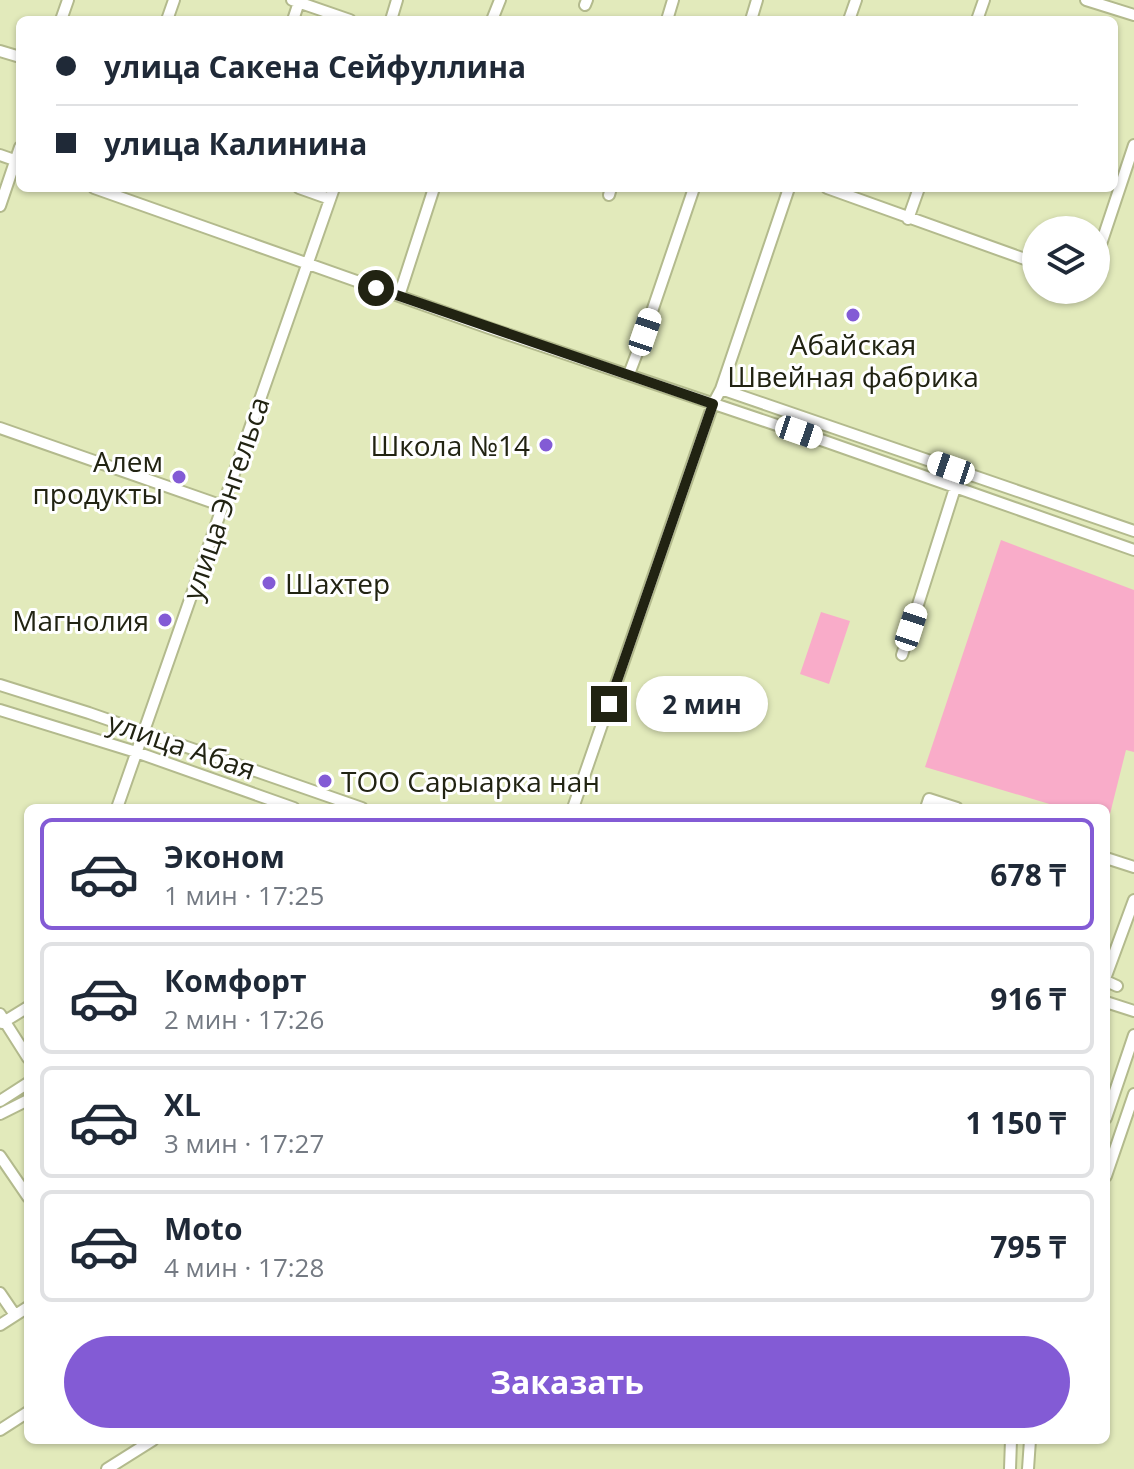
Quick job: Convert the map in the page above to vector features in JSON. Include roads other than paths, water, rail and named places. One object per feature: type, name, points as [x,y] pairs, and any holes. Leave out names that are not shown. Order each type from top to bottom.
[{"type":"street","points":[[1086,0],[1134,15]]},
{"type":"street","points":[[302,2],[339,16]]},
{"type":"street","points":[[1110,217],[1134,145]]},
{"type":"street","points":[[0,206],[16,166]]},
{"type":"street","points":[[105,192],[1134,550]]},
{"type":"street","points":[[399,296],[433,192]]},
{"type":"street","points":[[629,374],[693,192]]},
{"type":"street","points":[[574,804],[788,192]]},
{"type":"street","points":[[837,192],[1022,258]]},
{"type":"street","points":[[908,219],[918,192]]},
{"type":"street","name":"улица Энгельса","points":[[118,804],[332,194]]},
{"type":"street","points":[[721,389],[1134,531]]},
{"type":"street","points":[[0,428],[223,506]]},
{"type":"street","points":[[902,655],[955,488]]},
{"type":"street","points":[[1096,536],[1101,520]]},
{"type":"street","name":"улица Абая","points":[[0,685],[351,804]]},
{"type":"street","name":"улица Абая","points":[[0,710],[136,752],[283,804]]},
{"type":"street","points":[[292,804],[300,786]]},
{"type":"street","points":[[927,804],[929,799],[945,804]]},
{"type":"street","points":[[1110,859],[1134,867]]},
{"type":"street","points":[[1110,968],[1134,900]]},
{"type":"street","points":[[1110,982],[1117,986]]},
{"type":"street","points":[[1110,1003],[1134,1011]]},
{"type":"street","points":[[24,1009],[2,1020],[24,1052]]},
{"type":"street","points":[[1110,1092],[1134,1035]]},
{"type":"street","points":[[0,1101],[24,1086]]},
{"type":"street","points":[[1110,1164],[1134,1094]]},
{"type":"street","points":[[0,1114],[24,1102]]},
{"type":"street","points":[[1110,1113],[1127,1114]]},
{"type":"street","points":[[0,1156],[24,1191]]},
{"type":"street","points":[[0,1293],[15,1315]]},
{"type":"street","points":[[0,1325],[24,1309]]},
{"type":"street","points":[[0,1430],[24,1415]]},
{"type":"street","points":[[107,1469],[147,1444]]},
{"type":"street","points":[[1010,1469],[1011,1444]]},
{"type":"street","points":[[1028,1469],[1030,1444]]},
{"type":"place","name":"Абайская Швейная фабрика","points":[[853,315]]},
{"type":"place","name":"Школа №14","points":[[546,445]]},
{"type":"place","name":"Алем продукты","points":[[179,477]]},
{"type":"place","name":"Шахтер","points":[[269,583]]},
{"type":"place","name":"Магнолия","points":[[165,620]]},
{"type":"place","name":"ТОО Сарыарка нан","points":[[325,781]]}]
